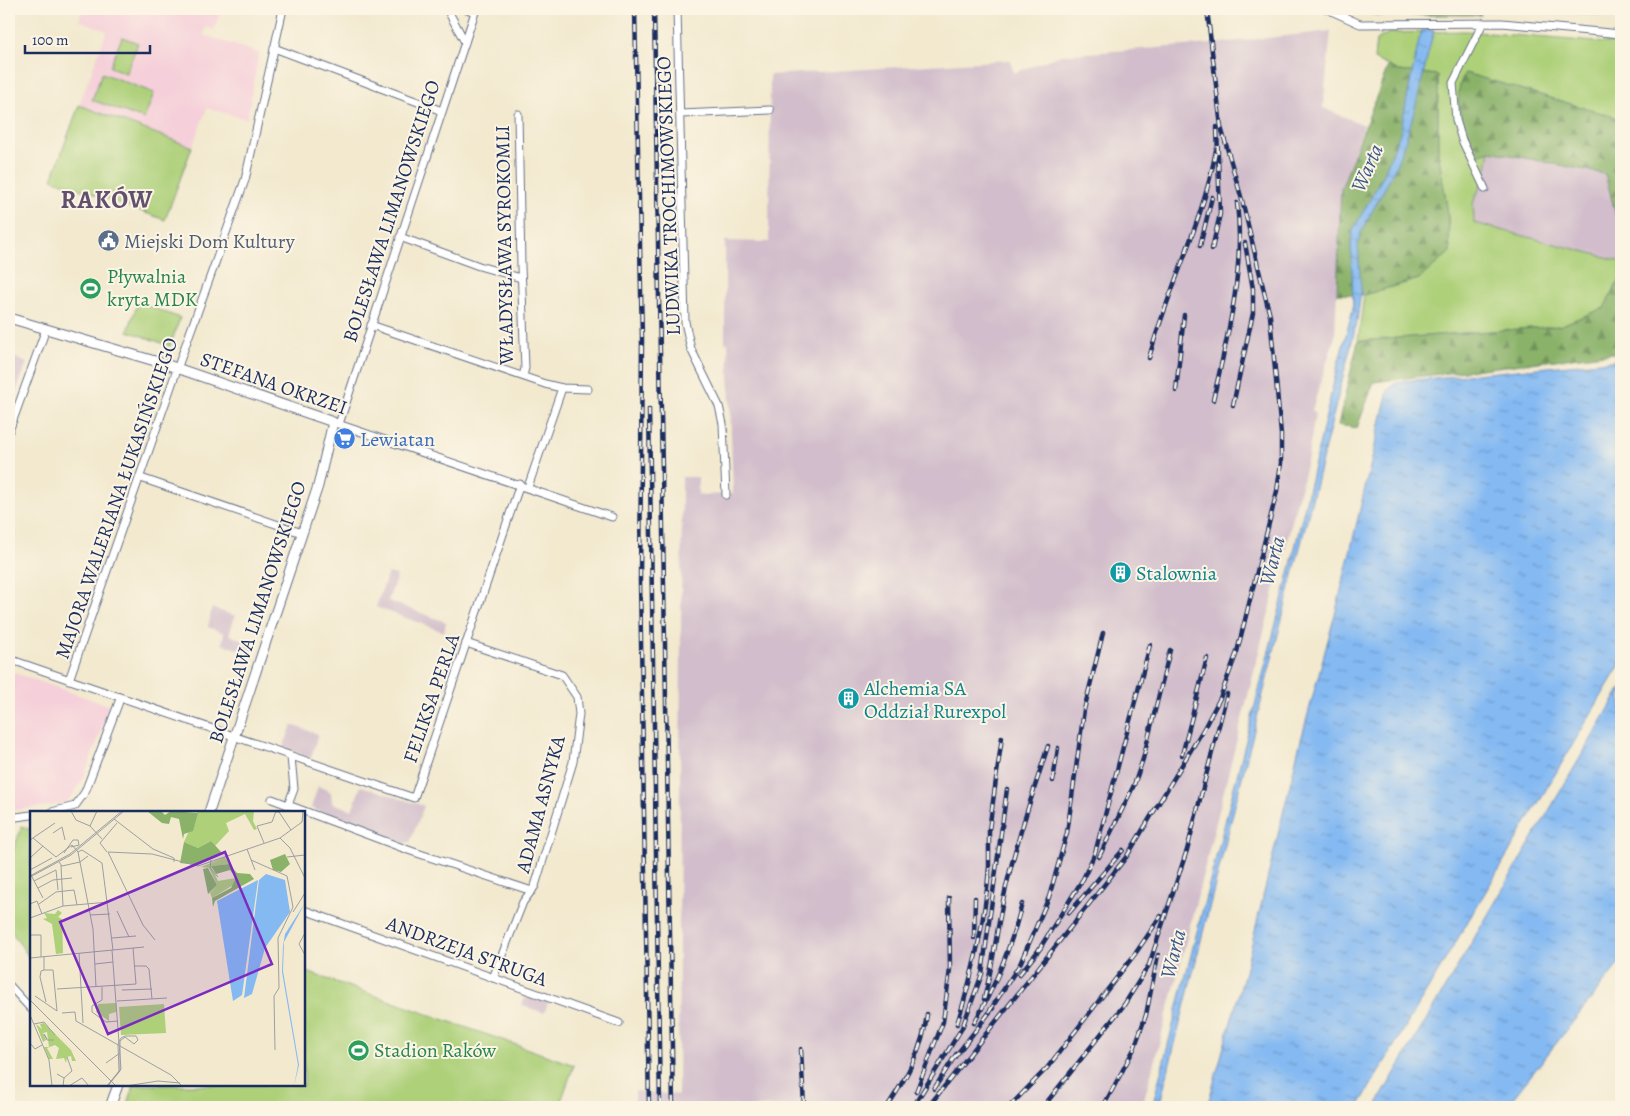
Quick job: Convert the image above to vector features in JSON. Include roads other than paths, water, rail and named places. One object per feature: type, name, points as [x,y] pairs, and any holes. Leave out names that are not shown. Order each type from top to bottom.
[{"type":"street","name":"MAJORA WALERIANA ŁUKASIŃSKIEGO","points":[[69,680],[141,478],[177,368],[245,180],[282,9]]},
{"type":"street","points":[[447,9],[465,42]]},
{"type":"street","points":[[466,9],[476,10]]},
{"type":"street","name":"LUDWIKA TROCHIMOWSKIEGO","points":[[677,9],[681,114],[684,322],[691,349],[719,406],[723,424],[726,495]]},
{"type":"street","points":[[1327,9],[1360,24],[1483,23],[1621,34]]},
{"type":"street","name":"BOLESŁAWA LIMANOWSKIEGO","points":[[209,811],[323,469],[336,423],[371,325],[476,10]]},
{"type":"street","points":[[1483,23],[1453,83],[1458,127],[1485,189]]},
{"type":"street","points":[[274,48],[442,111]]},
{"type":"street","points":[[681,114],[770,110]]},
{"type":"street","name":"WŁADYSŁAWA SYROKOMLI","points":[[518,114],[521,278],[525,368],[523,376]]},
{"type":"street","points":[[400,238],[479,266],[521,278]]},
{"type":"street","name":"STEFANA OKRZEI","points":[[9,318],[177,368],[612,517]]},
{"type":"street","points":[[371,325],[562,388],[588,389]]},
{"type":"street","points":[[9,431],[46,329]]},
{"type":"street","points":[[528,487],[562,388]]},
{"type":"street","points":[[141,478],[302,533]]},
{"type":"street","name":"FELIKSA PERLA","points":[[9,659],[120,699],[414,798],[520,484]]},
{"type":"street","name":"ADAMA ASNYKA","points":[[466,643],[562,675],[577,696],[579,714],[573,762],[535,886],[524,902],[493,978]]},
{"type":"street","points":[[56,811],[75,806],[85,792],[120,699]]},
{"type":"street","points":[[288,806],[294,788],[291,757]]},
{"type":"street","points":[[272,799],[302,811]]},
{"type":"street","points":[[305,812],[532,890]]},
{"type":"street","points":[[9,818],[30,815]]},
{"type":"street","name":"ANDRZEJA STRUGA","points":[[305,910],[619,1023]]},
{"type":"street","points":[[9,985],[30,1008]]},
{"type":"street","points":[[110,1107],[118,1086]]},
{"type":"water","points":[[1421,30],[1434,30],[1417,100],[1395,168],[1361,233],[1358,245],[1361,292],[1357,321],[1159,1107],[1152,1107],[1291,565],[1338,364],[1353,309],[1351,242],[1353,230],[1383,176],[1400,133]]},
{"type":"water","points":[[1621,360],[1621,663],[1358,1107],[1207,1107],[1246,968],[1298,751],[1338,603],[1388,390],[1394,384],[1404,381]]},
{"type":"water","points":[[1621,688],[1621,961],[1506,1107],[1375,1107]]},
{"type":"railway","points":[[635,9],[642,338],[640,581],[649,1107]]},
{"type":"railway","points":[[654,9],[673,1107]]},
{"type":"railway","points":[[928,1107],[1127,856],[1203,730],[1220,698],[1237,652],[1277,491],[1281,463],[1281,434],[1270,316],[1242,200],[1221,127],[1207,9]]},
{"type":"railway","points":[[1212,249],[1220,214],[1217,127]]},
{"type":"railway","points":[[1149,358],[1203,203],[1216,150]]},
{"type":"railway","points":[[1200,246],[1212,197]]},
{"type":"railway","points":[[1213,400],[1234,302],[1237,278],[1239,253],[1237,203]]},
{"type":"railway","points":[[1233,405],[1253,313],[1253,289],[1245,243]]},
{"type":"railway","points":[[1176,391],[1184,315]]},
{"type":"railway","points":[[649,409],[660,1107]]},
{"type":"railway","points":[[989,1012],[1020,964],[1049,897],[1067,833],[1084,710],[1103,633]]},
{"type":"railway","points":[[1038,951],[1083,879],[1095,853],[1150,645]]},
{"type":"railway","points":[[1099,857],[1134,785],[1143,759],[1170,650]]},
{"type":"railway","points":[[1182,755],[1207,658]]},
{"type":"railway","points":[[1043,1107],[1124,1005],[1149,965],[1187,850],[1227,694]]},
{"type":"railway","points":[[989,876],[989,830],[1002,737]]},
{"type":"railway","points":[[984,999],[1012,861],[1048,746]]},
{"type":"railway","points":[[1053,781],[1058,748]]},
{"type":"railway","points":[[913,1107],[962,1028],[982,974],[1007,789]]},
{"type":"railway","points":[[1069,913],[1123,850]]},
{"type":"railway","points":[[957,1024],[977,947],[985,908],[989,868]]},
{"type":"railway","points":[[916,1092],[943,1022],[950,969],[949,898]]},
{"type":"railway","points":[[974,938],[975,898]]},
{"type":"railway","points":[[974,1023],[1002,965],[1022,904]]},
{"type":"railway","points":[[1009,1107],[1047,1068],[1135,954],[1161,916]]},
{"type":"railway","points":[[1019,975],[1042,946]]},
{"type":"railway","points":[[1103,1107],[1134,1049],[1146,1015],[1158,955]]},
{"type":"railway","points":[[954,1058],[993,1008]]},
{"type":"railway","points":[[887,1107],[913,1063],[922,1039],[927,1014]]},
{"type":"railway","points":[[801,1049],[804,1107]]},
{"type":"railway","points":[[934,1089],[957,1053]]},
{"type":"place","name":"Miejski Dom Kultury","points":[[108,241]]},
{"type":"place","name":"Pływalnia kryta MDK","points":[[91,288]]},
{"type":"place","name":"Lewiatan","points":[[344,439]]},
{"type":"place","name":"Stalownia","points":[[1120,573]]},
{"type":"place","name":"Alchemia SA Oddział Rurexpol","points":[[848,699]]},
{"type":"place","name":"Stadion Raków","points":[[358,1050]]},
{"type":"district","name":"RAKÓW","points":[[107,199]]},
{"type":"water label","name":"Warta","points":[[1367,168]]},
{"type":"water label","name":"Warta","points":[[1272,561]]},
{"type":"water label","name":"Warta","points":[[1173,954]]}]
